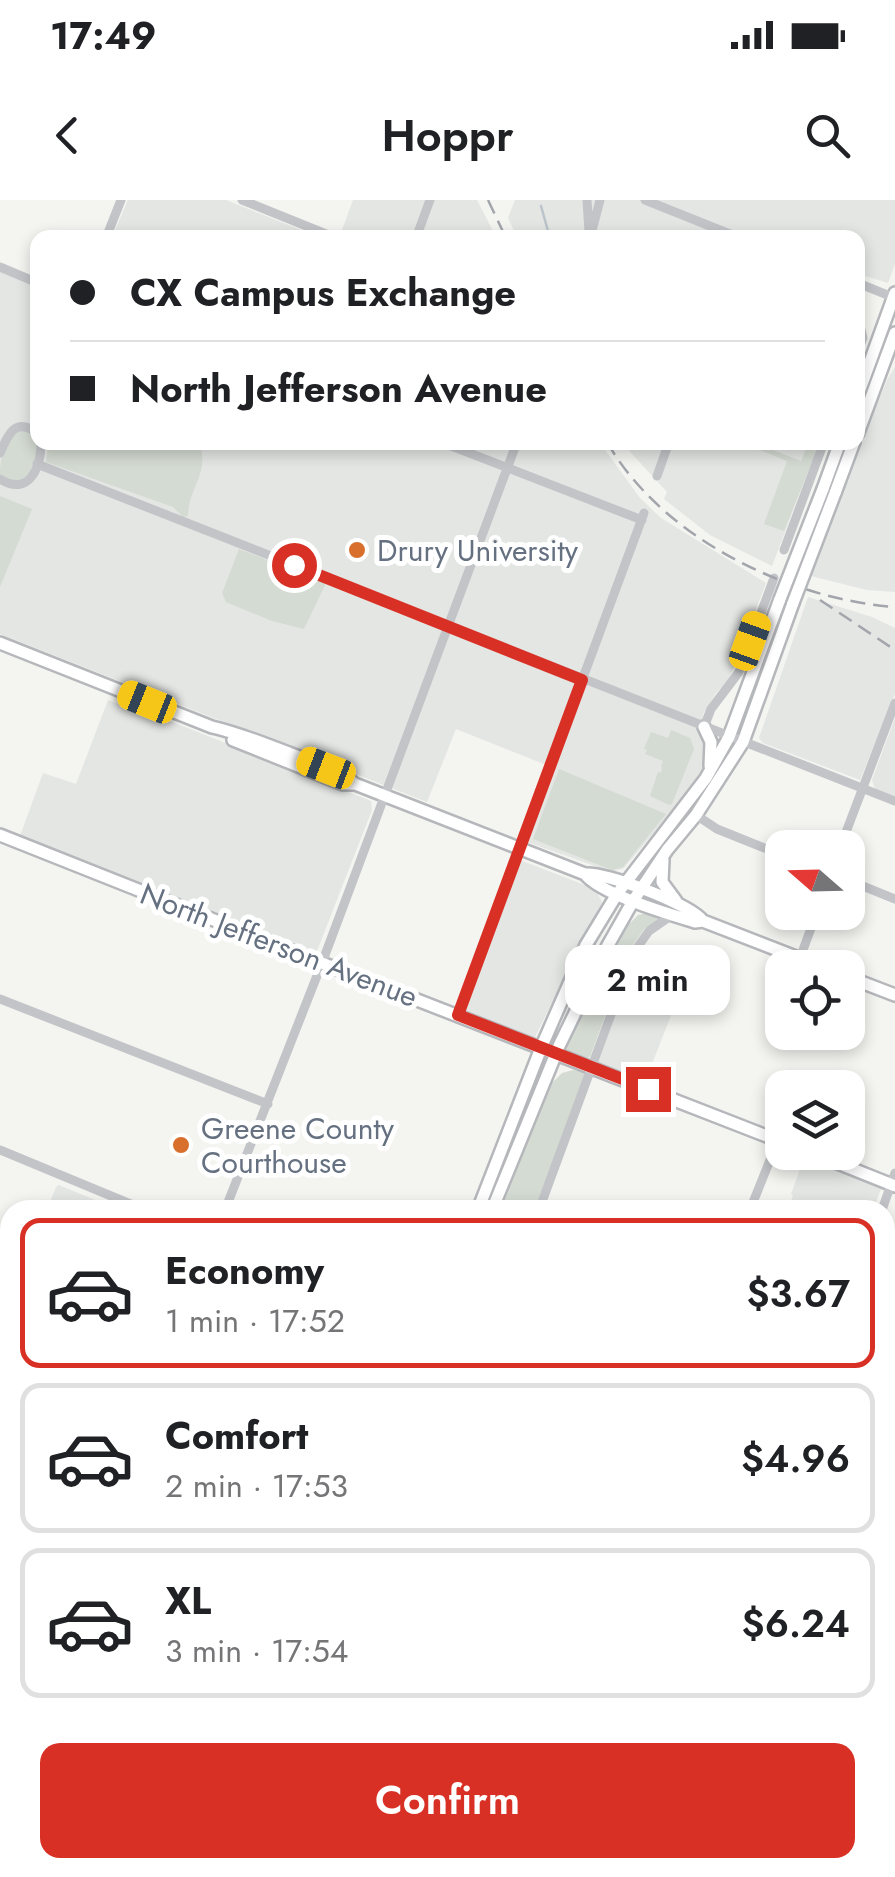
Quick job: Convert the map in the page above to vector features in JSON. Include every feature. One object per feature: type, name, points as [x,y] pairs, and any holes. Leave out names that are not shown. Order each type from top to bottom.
[{"type":"main road","points":[[865,375],[894,296]]},
{"type":"main road","points":[[865,415],[894,339]]},
{"type":"main road","points":[[829,491],[838,450]]},
{"type":"main road","points":[[482,1200],[540,1048],[586,945],[617,894],[706,778],[729,736],[829,491],[850,450]]},
{"type":"main road","points":[[496,1200],[582,994],[637,895],[743,742],[786,601]]},
{"type":"main road","points":[[0,643],[326,768],[355,784],[585,874],[596,873],[626,882],[637,895]]},
{"type":"main road","points":[[704,727],[711,742],[712,760],[706,778]]},
{"type":"main road","name":"North Jefferson Avenue","points":[[0,834],[765,1135]]},
{"type":"main road","points":[[664,855],[662,882],[676,910]]},
{"type":"main road","points":[[585,874],[590,881],[617,894],[637,895],[695,922],[703,920],[780,950]]},
{"type":"main road","points":[[865,983],[895,995]]},
{"type":"main road","points":[[546,1076],[570,1066],[590,1067]]},
{"type":"main road","points":[[862,1170],[894,1181]]},
{"type":"street","points":[[109,230],[120,200]]},
{"type":"street","points":[[242,200],[316,230]]},
{"type":"street","points":[[419,230],[430,200]]},
{"type":"street","points":[[587,200],[589,230]]},
{"type":"street","points":[[592,230],[600,200]]},
{"type":"street","points":[[647,200],[720,230]]},
{"type":"street","points":[[0,267],[30,279]]},
{"type":"street","points":[[865,286],[894,296]]},
{"type":"street","points":[[0,453],[8,434],[16,428],[30,428]]},
{"type":"street","points":[[0,480],[19,486],[30,479],[41,450]]},
{"type":"street","points":[[458,1015],[643,517],[461,450]]},
{"type":"street","points":[[229,1200],[514,450]]},
{"type":"street","points":[[657,476],[667,450]]},
{"type":"street","points":[[784,550],[821,450]]},
{"type":"street","points":[[37,464],[895,801]]},
{"type":"street","points":[[704,727],[711,709],[739,672],[774,578]]},
{"type":"street","points":[[847,830],[895,703]]},
{"type":"street","points":[[696,815],[717,829],[765,847]]},
{"type":"street","points":[[865,887],[895,899]]},
{"type":"street","points":[[543,1200],[634,952],[645,936],[676,910]]},
{"type":"street","points":[[0,999],[268,1104]]},
{"type":"street","points":[[0,1150],[121,1200]]},
{"type":"street","points":[[754,1200],[767,1170]]},
{"type":"shaded area","points":[[128,200],[226,200],[301,230],[115,230]]},
{"type":"shaded area","points":[[353,200],[477,200],[492,230],[342,230]]},
{"type":"shaded area","points":[[515,200],[895,200],[895,264],[888,283],[865,276],[865,230],[514,230],[508,218]]},
{"type":"shaded area","name":"Drury University","points":[[0,263],[30,275],[30,450],[605,450],[640,498],[661,518],[766,583],[732,672],[703,714],[705,765],[684,797],[624,868],[612,872],[527,842],[554,768],[456,729],[427,802],[0,634]]},
{"type":"shaded area","points":[[895,367],[895,592],[867,590],[811,576],[858,450],[865,450],[865,433]]},
{"type":"shaded area","points":[[18,432],[30,432],[30,450],[36,450],[30,471],[17,481],[0,474],[3,453]]},
{"type":"shaded area","points":[[47,450],[202,452],[201,471],[188,516],[183,517],[173,507],[46,462]]},
{"type":"shaded area","points":[[628,450],[816,450],[772,566],[710,535],[664,499],[667,492]]},
{"type":"shaded area","points":[[760,450],[773,450],[801,461],[806,450],[815,450],[784,531],[764,524],[787,461]]},
{"type":"shaded area","points":[[0,496],[32,509],[0,587]]},
{"type":"shaded area","points":[[239,549],[326,583],[304,629],[226,602],[222,593]]},
{"type":"shaded area","points":[[808,597],[895,628],[895,694],[860,780],[763,743],[759,738]]},
{"type":"shaded area","points":[[108,700],[371,801],[372,810],[317,951],[20,836],[43,773],[76,784]]},
{"type":"shaded area","points":[[895,718],[895,796],[875,789],[872,780]]},
{"type":"shaded area","points":[[671,730],[690,738],[694,749],[669,805],[650,796],[663,761],[645,754],[644,749],[651,732],[668,738]]},
{"type":"shaded area","points":[[559,769],[666,814],[623,867],[612,870],[533,839]]},
{"type":"shaded area","points":[[520,860],[595,889],[602,902],[535,1037],[465,1009]]},
{"type":"shaded area","points":[[638,915],[662,915],[664,920],[645,928],[630,949],[590,1057],[583,1059],[567,1053],[593,991],[628,925]]},
{"type":"shaded area","points":[[624,991],[673,1010],[645,1082],[598,1063]]},
{"type":"shaded area","points":[[573,1070],[586,1076],[538,1200],[505,1200],[553,1082],[562,1073]]},
{"type":"shaded area","points":[[800,1170],[834,1170],[881,1189],[877,1200],[792,1200]]},
{"type":"shaded area","points":[[59,1185],[96,1200],[51,1200]]},
{"type":"waterway","points":[[541,206],[548,230]]},
{"type":"railway","points":[[488,200],[502,230]]},
{"type":"railway","points":[[613,450],[660,507],[732,558],[813,591],[895,607]]},
{"type":"railway","points":[[820,600],[895,650]]},
{"type":"place","name":"Drury University","points":[[357,550]]},
{"type":"place","name":"Greene County Courthouse","points":[[181,1145]]},
{"type":"route","points":[[294,565],[582,680],[458,1015],[648,1089]]}]
